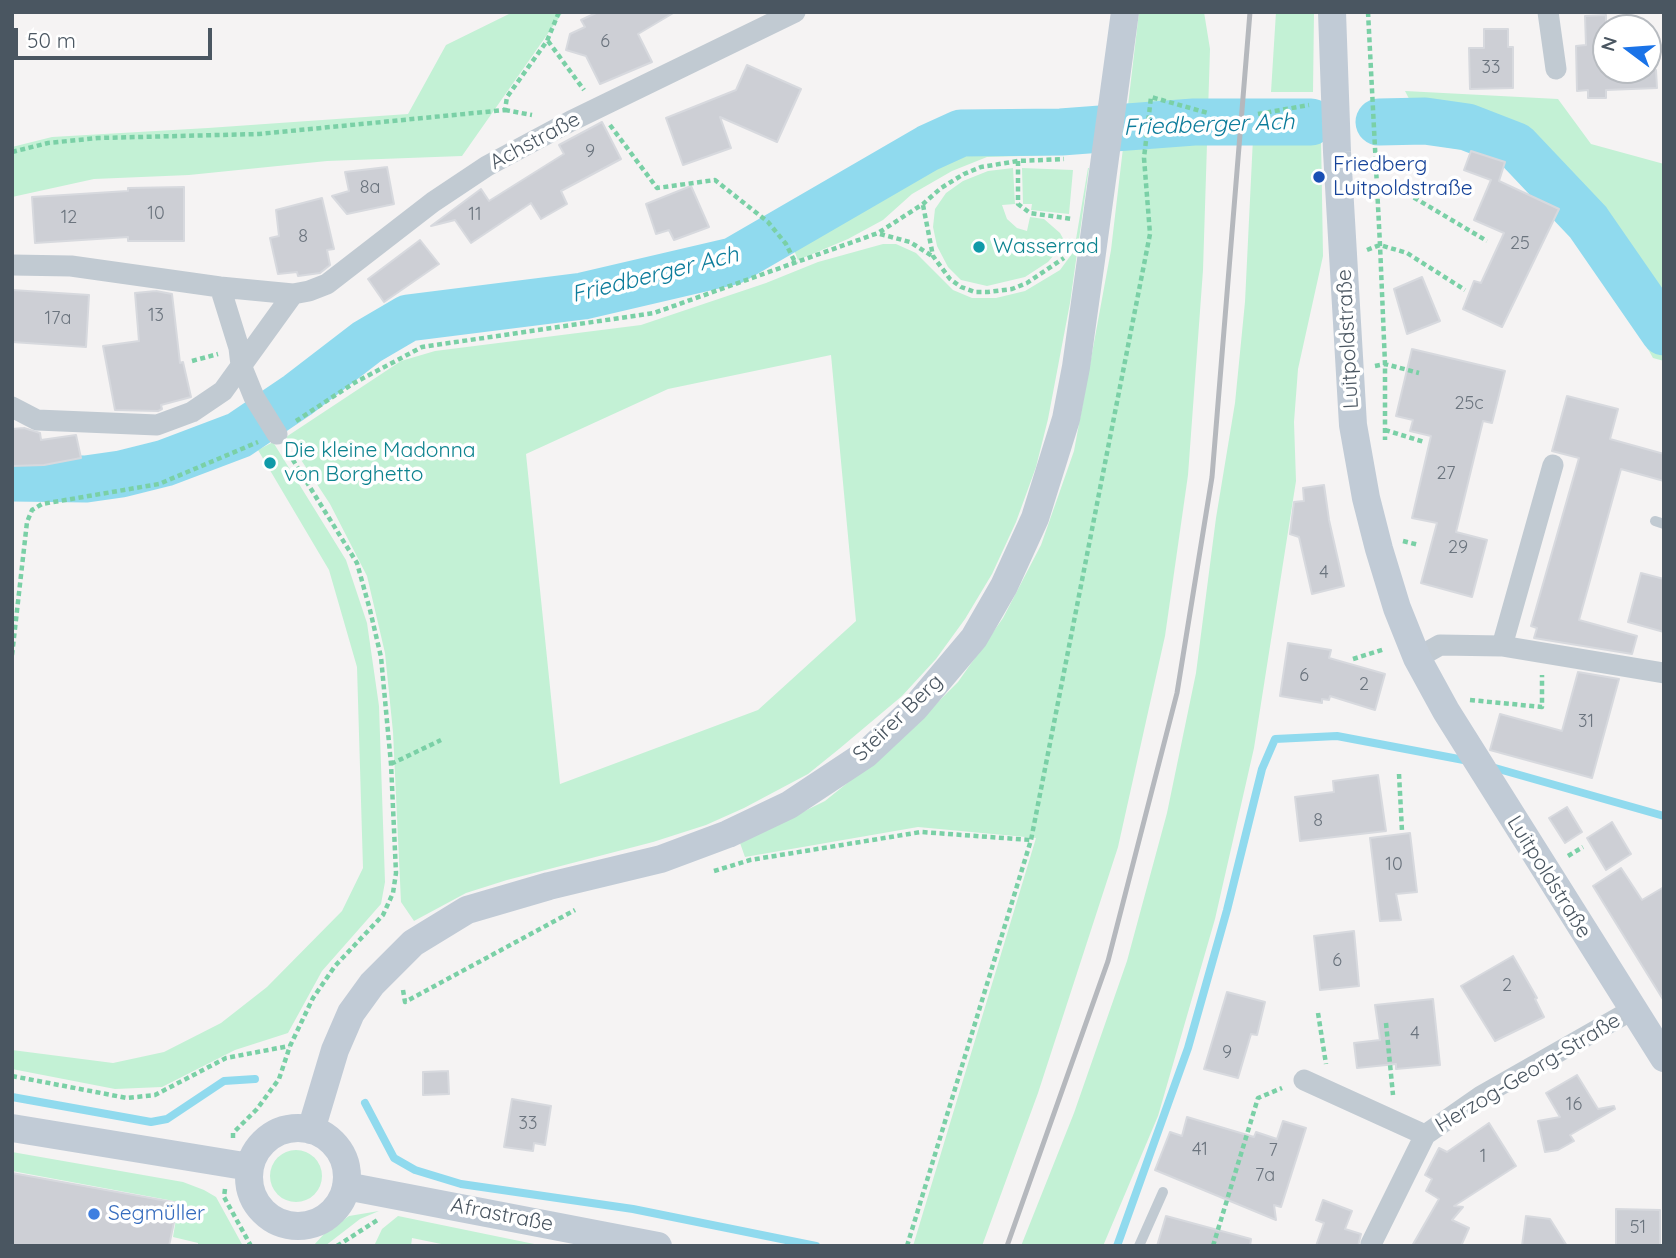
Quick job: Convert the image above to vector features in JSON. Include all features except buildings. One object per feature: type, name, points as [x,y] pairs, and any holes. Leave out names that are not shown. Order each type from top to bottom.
[{"type":"street","name":"Achstraße","points":[[12,265],[111,270],[220,287],[293,294],[309,291],[327,284],[433,202],[487,166],[597,108],[795,12]]},
{"type":"street","name":"Luitpoldstraße","points":[[1332,12],[1337,152],[1353,425],[1366,498],[1379,549],[1413,649],[1442,704],[1664,1058]]},
{"type":"street","points":[[1548,12],[1556,69]]},
{"type":"street","name":"Steirer Berg","points":[[311,1130],[335,1050],[351,1013],[372,984],[414,943],[467,910],[549,886],[661,859],[728,834],[789,805],[866,754],[915,708],[974,638],[1004,586],[1035,518],[1068,406],[1124,22]]},
{"type":"street","points":[[220,287],[239,348],[241,365],[254,397],[275,430]]},
{"type":"street","points":[[12,407],[37,420],[157,425],[192,412],[223,391],[293,294]]},
{"type":"street","points":[[1502,646],[1553,465]]},
{"type":"street","points":[[1413,649],[1440,645],[1502,646],[1664,673]]},
{"type":"street","name":"Herzog-Georg-Straße","points":[[1371,1244],[1425,1135],[1481,1096],[1632,1010]]},
{"type":"street","name":"Herzog-Georg-Straße","points":[[1304,1080],[1425,1135]]},
{"type":"street","points":[[12,1128],[250,1167]]},
{"type":"street","points":[[288,1130],[311,1130],[326,1136],[337,1147],[345,1161],[346,1186],[338,1207],[326,1218],[289,1236],[278,1222],[264,1213],[254,1199],[250,1167],[256,1152],[266,1140],[288,1130]]},
{"type":"street","name":"Afrastraße","points":[[346,1186],[658,1246]]},
{"type":"lane","points":[[1139,1246],[1163,1192]]},
{"type":"path","points":[[12,152],[48,143],[98,138],[259,134],[505,110],[507,97],[547,41],[559,12]]},
{"type":"path","points":[[1368,12],[1378,185],[1385,442]]},
{"type":"path","points":[[547,41],[657,188],[715,180],[768,222],[786,244],[796,264]]},
{"type":"path","points":[[907,1246],[1031,841],[1150,234],[1145,148],[1151,97],[1208,113]]},
{"type":"path","points":[[12,655],[27,522],[32,510],[41,504],[159,484],[275,430],[422,347],[654,313],[878,233],[964,174],[999,163],[1064,159]]},
{"type":"path","points":[[1018,161],[1018,204],[1030,213],[1075,220]]},
{"type":"path","points":[[1340,198],[1378,185],[1403,191],[1487,241]]},
{"type":"path","points":[[923,204],[933,256]]},
{"type":"path","points":[[1074,230],[1077,208]]},
{"type":"path","points":[[878,233],[909,242],[933,256],[950,279],[975,292],[1012,289],[1027,284],[1049,270],[1070,250]]},
{"type":"path","points":[[1380,245],[1407,253],[1465,290]]},
{"type":"path","points":[[1388,365],[1419,373]]},
{"type":"path","points":[[1353,425],[1385,430],[1424,442]]},
{"type":"path","points":[[233,1133],[257,1109],[279,1079],[290,1046],[313,998],[335,965],[383,915],[393,893],[396,873],[391,764],[380,657],[357,563],[275,430]]},
{"type":"path","points":[[1353,659],[1413,649]]},
{"type":"path","points":[[1442,704],[1542,707],[1543,652]]},
{"type":"path","points":[[391,764],[441,740]]},
{"type":"path","points":[[1399,774],[1402,831]]},
{"type":"path","points":[[711,872],[750,860],[922,832],[1031,841]]},
{"type":"path","points":[[397,960],[405,1002],[568,912],[581,908]]},
{"type":"path","points":[[1318,1013],[1330,1092]]},
{"type":"path","points":[[1386,1023],[1396,1124]]},
{"type":"path","points":[[12,1076],[127,1098],[155,1096],[226,1059],[290,1046]]},
{"type":"path","points":[[1213,1246],[1258,1098],[1304,1080]]},
{"type":"green space","points":[[513,12],[563,12],[462,156],[327,161],[189,175],[94,179],[12,197],[12,147],[52,137],[408,114],[446,45]]},
{"type":"green space","points":[[1139,12],[1204,12],[1210,49],[1203,270],[1188,475],[1165,636],[1118,847],[1038,1093],[982,1246],[913,1246],[1036,838],[918,827],[745,857],[740,843],[825,801],[897,743],[958,682],[1003,618],[1041,545],[1074,451],[1111,250]]},
{"type":"green space","points":[[1276,12],[1314,12],[1313,92],[1271,92]]},
{"type":"green space","points":[[1405,91],[1558,99],[1591,144],[1664,164],[1664,361],[1653,358],[1595,255],[1511,158],[1433,145]]},
{"type":"green space","points":[[1321,136],[1323,256],[1298,369],[1294,422],[1296,481],[1254,748],[1215,919],[1158,1116],[1103,1246],[1021,1246],[1074,1113],[1127,961],[1167,813],[1196,673],[1216,518],[1235,403],[1245,302],[1253,138]]},
{"type":"green space","points":[[1056,138],[1058,155],[987,157],[952,171],[912,194],[883,220],[848,239],[798,260],[789,238],[953,145],[994,140]]},
{"type":"green space","points":[[1013,168],[1015,204],[1002,205],[1007,219],[1017,228],[1027,231],[1030,217],[1044,219],[1060,233],[1065,242],[1048,262],[1025,277],[987,286],[961,280],[948,267],[937,246],[933,227],[935,209],[946,193],[963,181],[988,171]]},
{"type":"green space","points":[[1022,168],[1073,170],[1069,214],[1031,210],[1032,204],[1023,204]]},
{"type":"green space","points":[[1089,168],[1070,303],[1036,467],[1016,522],[992,574],[965,619],[936,659],[902,696],[808,774],[744,808],[706,825],[653,842],[466,893],[414,921],[401,902],[393,732],[385,653],[367,576],[330,504],[286,437],[401,361],[435,351],[641,325],[766,283],[818,262],[883,244],[896,244],[916,253],[953,290],[972,298],[996,298],[1025,291],[1060,270],[1074,251]],"holes":[[[831,355],[856,621],[758,710],[560,784],[526,454],[668,389]]]},
{"type":"green space","points":[[273,442],[346,560],[367,623],[379,706],[385,882],[381,904],[322,971],[288,1033],[235,1050],[162,1087],[115,1089],[12,1069],[12,1050],[113,1063],[164,1052],[221,1023],[267,987],[342,911],[363,868],[357,667],[329,570],[258,450]]},
{"type":"green space","points":[[296,1150],[306,1152],[314,1158],[320,1166],[320,1186],[314,1194],[306,1200],[296,1202],[286,1200],[278,1194],[272,1186],[270,1176],[272,1166],[278,1158],[286,1152]]},
{"type":"green space","points":[[12,1152],[183,1182],[204,1190],[216,1197],[243,1246],[198,1246],[198,1243],[173,1237],[179,1202],[12,1171]]},
{"type":"green space","points":[[379,1211],[360,1219],[325,1246],[313,1246],[324,1234],[349,1216]]},
{"type":"green space","points":[[398,1216],[544,1246],[451,1246],[412,1238],[411,1246],[374,1246],[382,1229]]},
{"type":"waterway","name":"Friedberger Ach","points":[[1379,122],[1425,121],[1467,127],[1516,146],[1588,222],[1664,332]]},
{"type":"waterway","name":"Friedberger Ach","points":[[12,478],[86,479],[121,474],[165,463],[239,435],[298,395],[367,342],[408,318],[583,296],[733,261],[928,148],[961,133],[1061,132],[1194,122],[1311,122]]},
{"type":"waterway","points":[[1117,1246],[1188,1048],[1227,910],[1262,769],[1275,739],[1337,736],[1469,761]]},
{"type":"waterway","points":[[1488,766],[1664,816]]},
{"type":"waterway","points":[[12,1097],[151,1122],[167,1119],[224,1081],[255,1079]]},
{"type":"waterway","points":[[365,1103],[394,1158],[415,1170],[461,1184],[633,1209],[816,1246]]},
{"type":"railway","points":[[1007,1246],[1108,961],[1177,693],[1212,477],[1250,12]]},
{"type":"place","name":"Friedberg Luitpoldstraße","points":[[1319,177]]},
{"type":"place","name":"Wasserrad","points":[[979,247]]},
{"type":"place","name":"Die kleine Madonna von Borghetto","points":[[270,463]]},
{"type":"place","name":"Segmüller","points":[[94,1214]]}]
